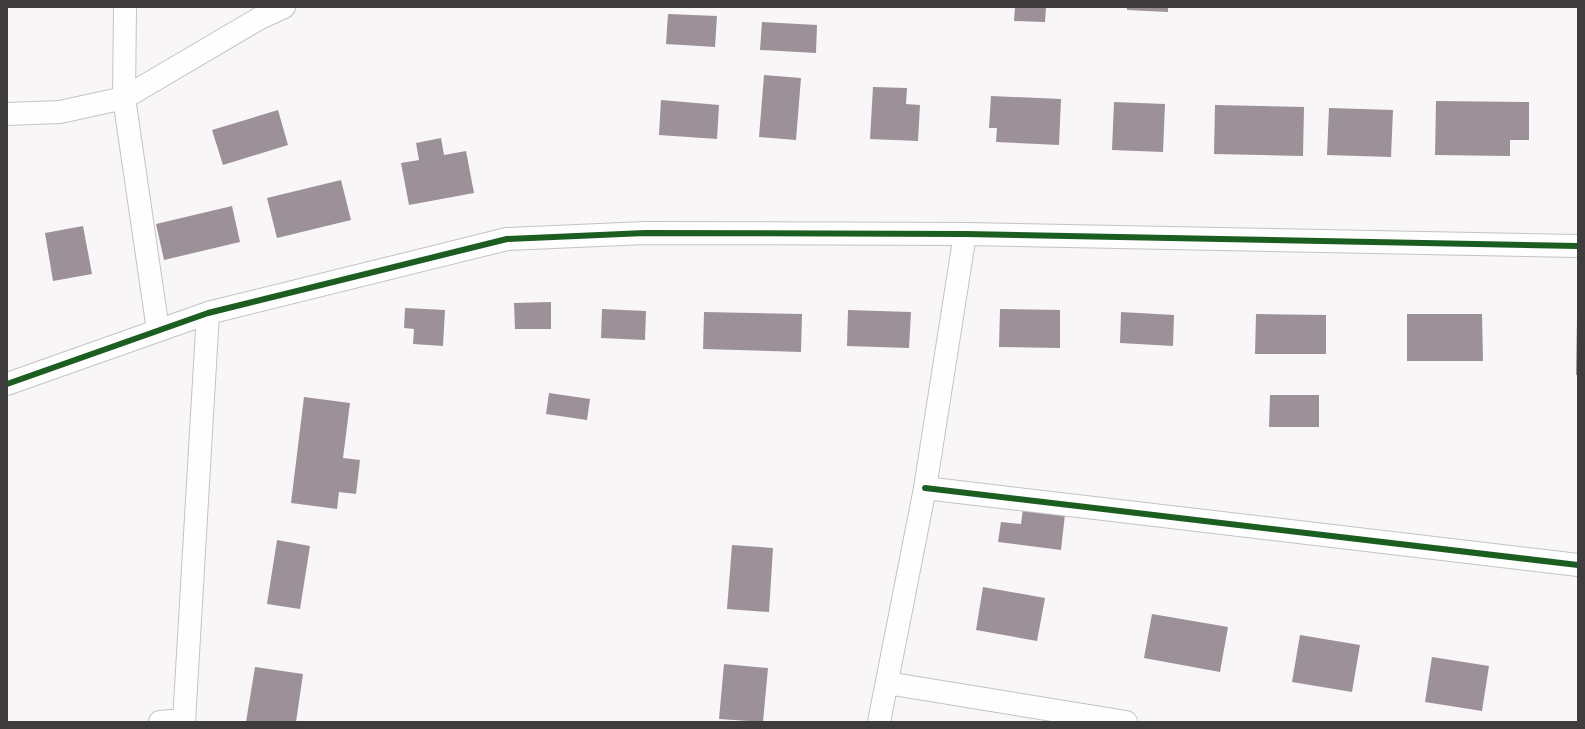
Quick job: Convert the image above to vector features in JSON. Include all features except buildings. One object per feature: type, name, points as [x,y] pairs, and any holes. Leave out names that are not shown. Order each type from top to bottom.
[{"type":"street","points":[[125,7],[124,98],[158,330]]},
{"type":"street","points":[[7,114],[60,112],[124,98],[260,18],[284,7]]},
{"type":"street","points":[[7,384],[208,313],[507,239],[646,233],[965,234],[1578,246]]},
{"type":"street","points":[[879,722],[925,488],[965,234]]},
{"type":"street","points":[[160,722],[184,721],[208,313]]},
{"type":"street","points":[[925,488],[1578,565]]},
{"type":"street","points":[[887,683],[1126,722]]},
{"type":"cycle path","points":[[7,384],[208,313],[507,239],[645,233],[965,234],[1578,246]]},
{"type":"cycle path","points":[[925,488],[1578,565]]}]
